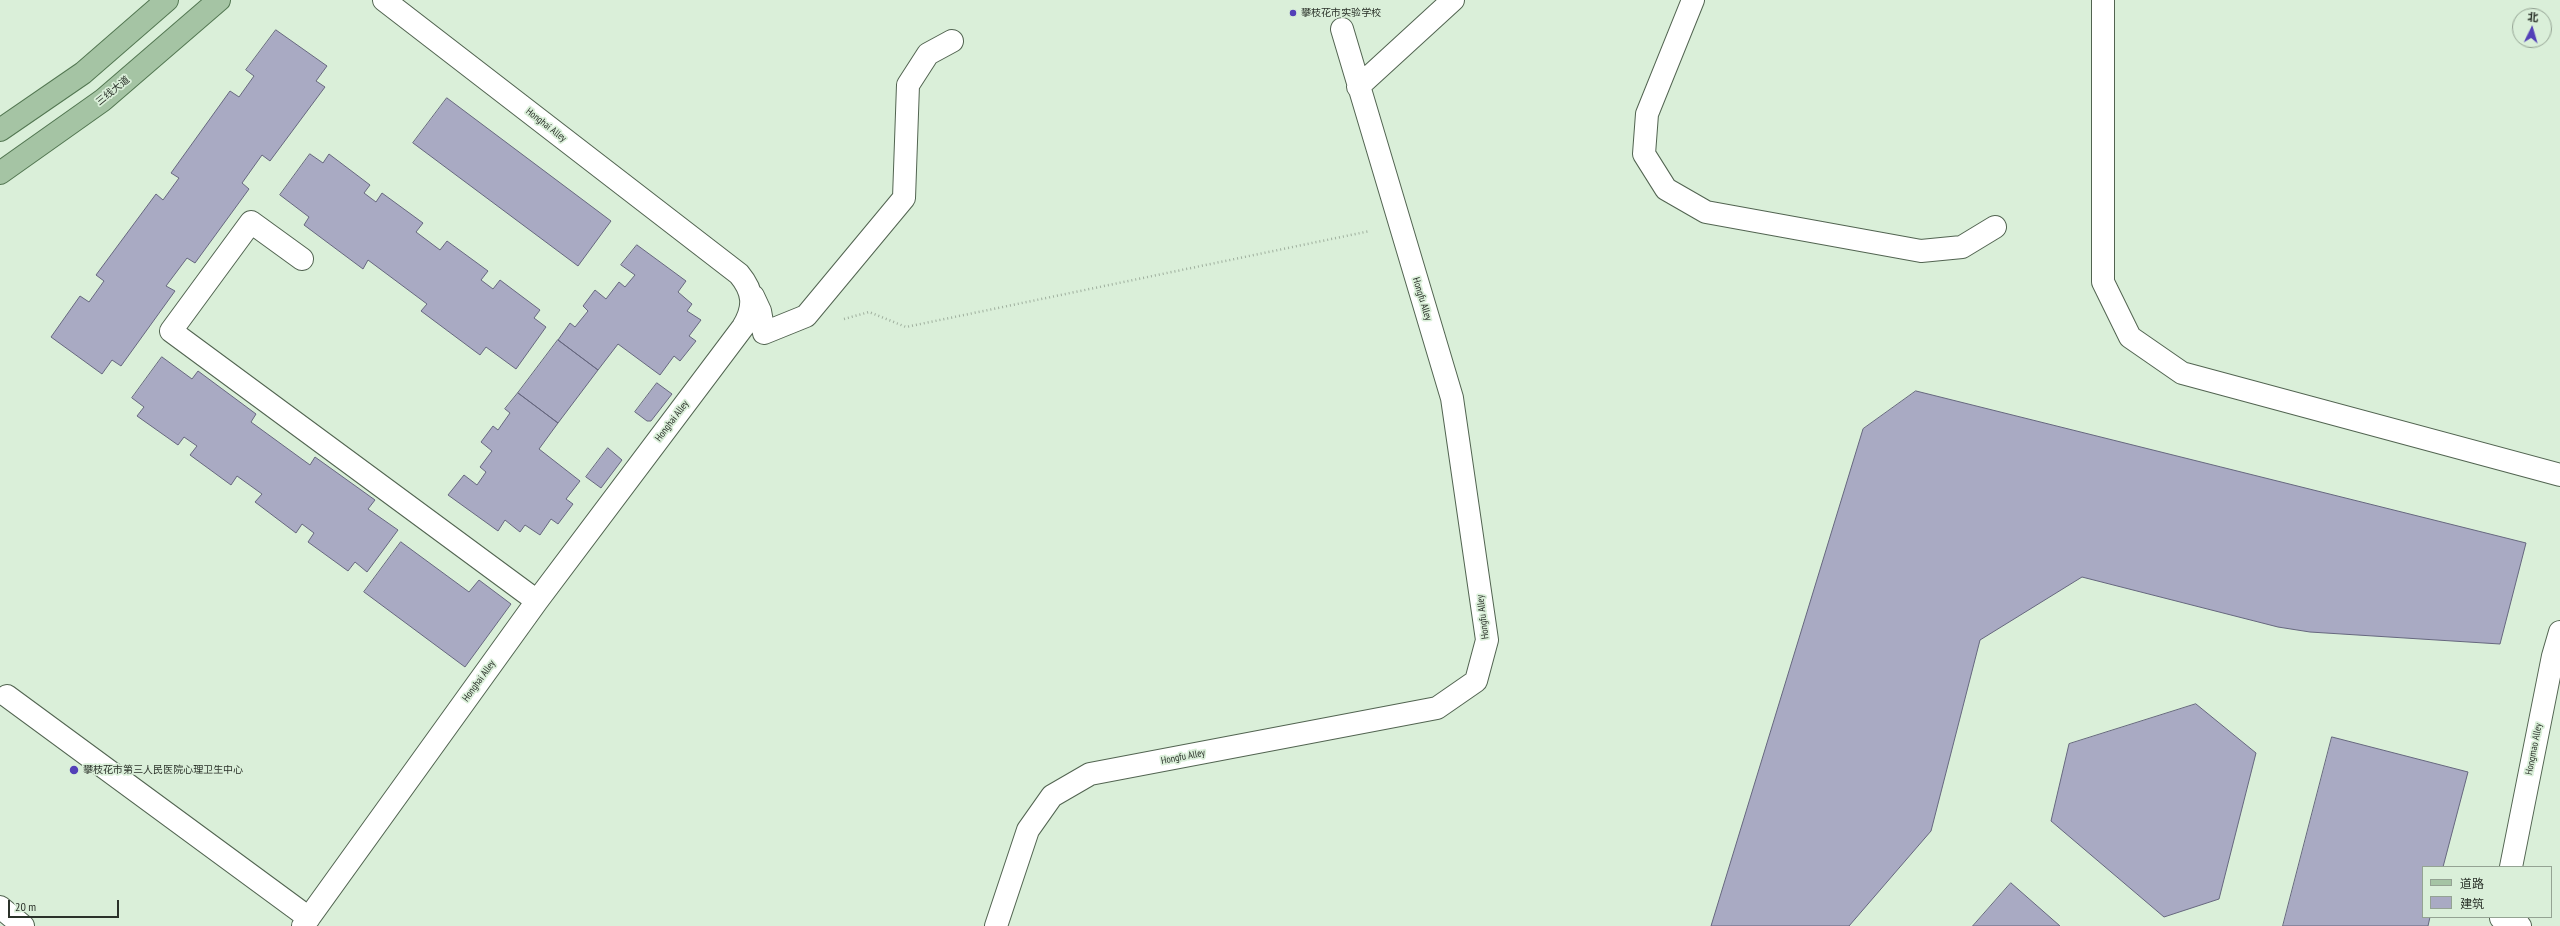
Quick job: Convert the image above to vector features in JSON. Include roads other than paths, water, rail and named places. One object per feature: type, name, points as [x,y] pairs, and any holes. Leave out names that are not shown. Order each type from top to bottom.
[{"type":"main road","points":[[0,130],[83,73],[167,0]]},
{"type":"main road","name":"三线大道","points":[[0,173],[103,100],[219,0]]},
{"type":"street","name":"Honghai Alley","points":[[306,922],[537,601],[643,444],[743,327],[752,306],[751,295],[747,284],[739,274],[384,0]]},
{"type":"street","points":[[1358,87],[1453,0]]},
{"type":"street","points":[[1693,0],[1647,114],[1644,154],[1666,189],[1706,212],[1921,251],[1962,246],[1995,227]]},
{"type":"street","points":[[2103,0],[2103,282],[2130,337],[2182,373],[2560,475]]},
{"type":"street","name":"Hongfu Alley","points":[[996,926],[1028,830],[1052,796],[1090,774],[1437,708],[1476,682],[1487,640],[1452,398],[1358,87],[1342,29]]},
{"type":"street","points":[[747,284],[760,312],[764,333],[806,316],[904,198],[908,85],[928,54],[952,41]]},
{"type":"street","points":[[302,259],[251,222],[171,331],[537,601]]},
{"type":"street","name":"Hongmao Alley","points":[[2511,866],[2553,656],[2560,632]]},
{"type":"street","points":[[7,696],[306,922]]},
{"type":"street","points":[[0,907],[23,926]]},
{"type":"place","name":"攀枝花市实验学校","points":[[1293,13]]},
{"type":"place","name":"攀枝花市第三人民医院心理卫生中心","points":[[74,770]]}]
